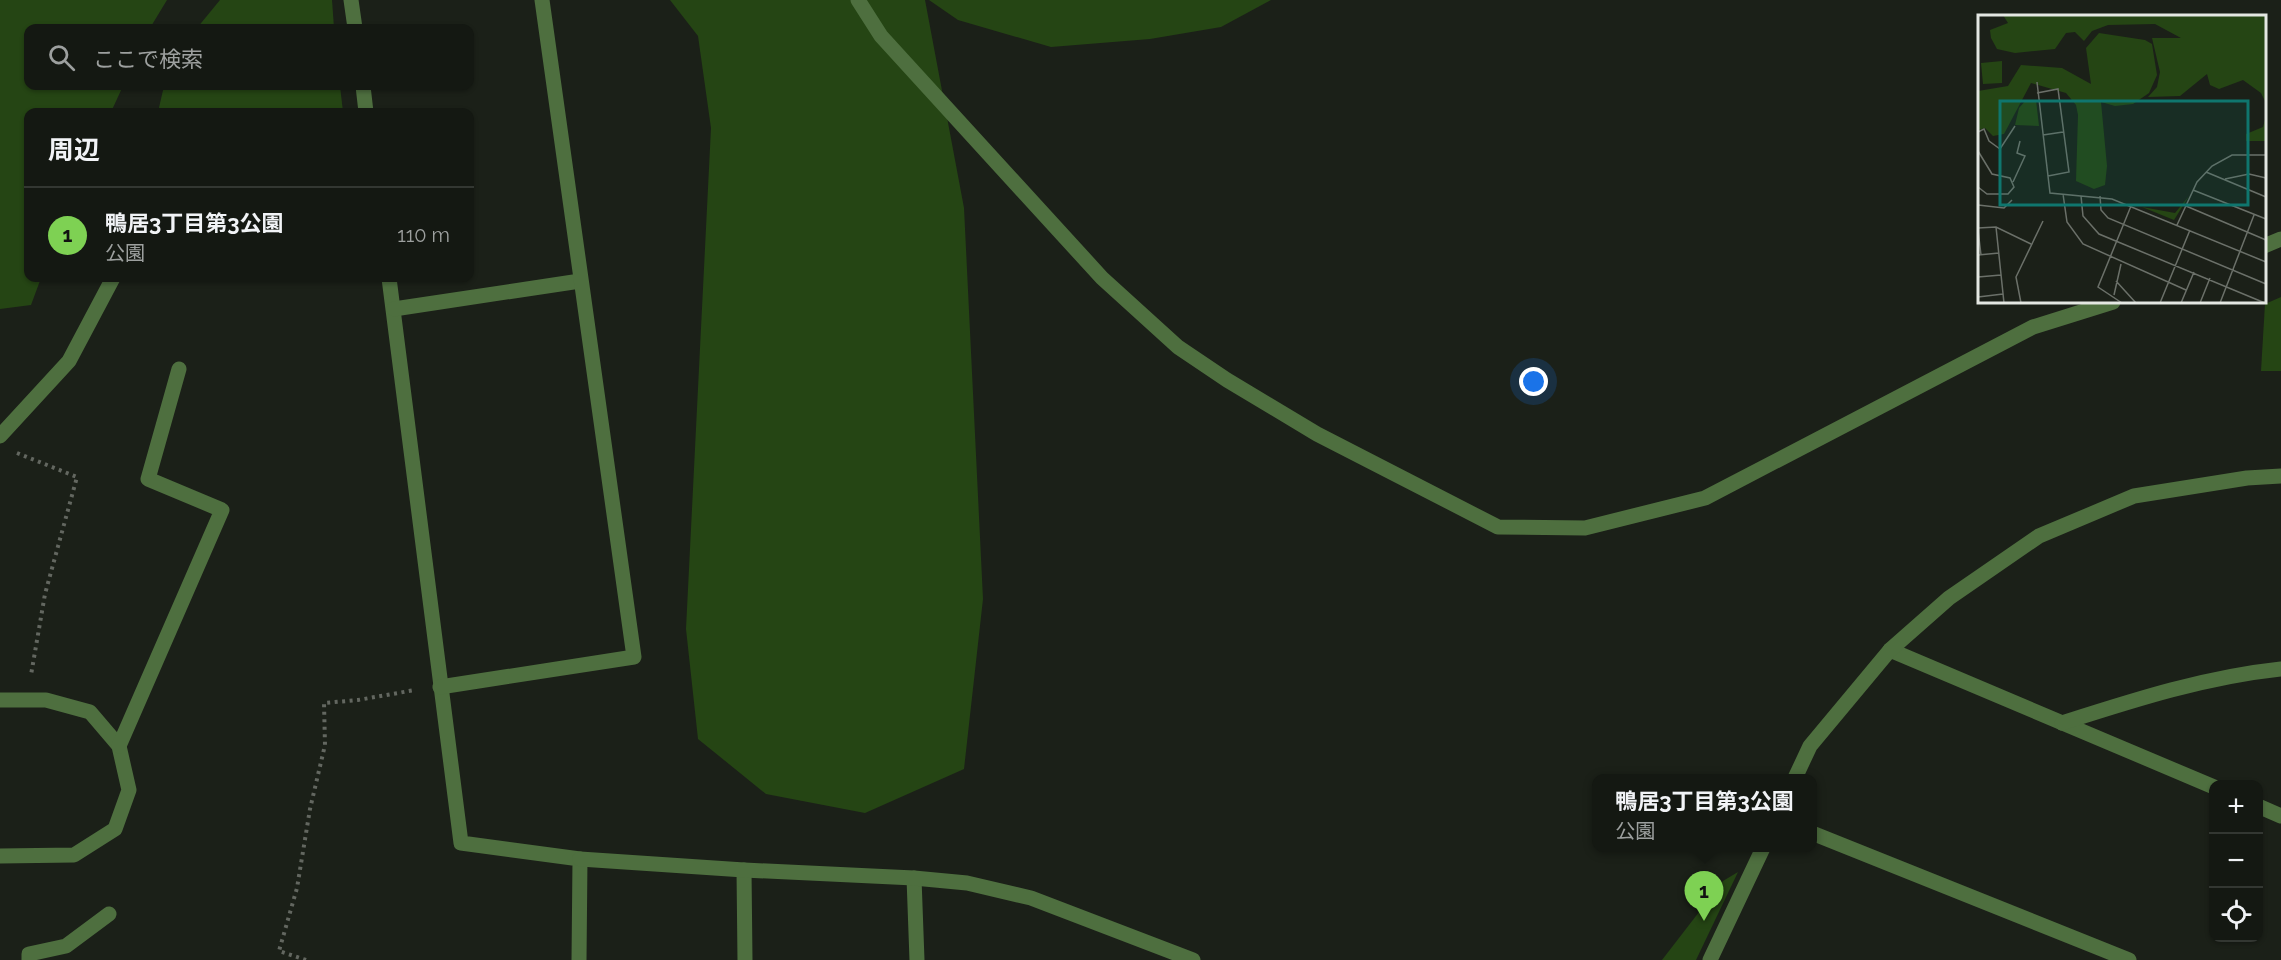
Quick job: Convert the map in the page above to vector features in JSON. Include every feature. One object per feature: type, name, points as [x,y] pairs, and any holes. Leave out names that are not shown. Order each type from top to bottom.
[{"type":"street","points":[[351,0],[354,24]]},
{"type":"street","points":[[440,687],[634,657],[542,0]]},
{"type":"street","points":[[858,0],[881,36],[1102,278],[1178,347],[1227,380],[1317,434],[1498,527],[1585,528],[1705,498],[2033,327],[2110,303]]},
{"type":"street","points":[[363,90],[366,108]]},
{"type":"street","points":[[2266,246],[2281,240]]},
{"type":"street","points":[[394,309],[580,281]]},
{"type":"street","points":[[0,436],[69,361],[111,282]]},
{"type":"street","points":[[390,282],[461,843],[580,859],[914,878],[967,884],[1031,898],[1193,960]]},
{"type":"street","points":[[119,746],[222,510],[148,479],[179,369]]},
{"type":"street","points":[[1797,774],[1810,746],[1890,650],[1949,598],[2039,536],[2133,496],[2247,478],[2281,476]]},
{"type":"street","points":[[1890,650],[2209,785]]},
{"type":"street","points":[[2062,723],[2151,694],[2232,674],[2281,669]]},
{"type":"street","points":[[0,700],[46,700],[90,712],[119,746],[129,790],[115,829],[74,855],[0,856]]},
{"type":"street","points":[[2263,808],[2281,816]]},
{"type":"street","points":[[1817,835],[2129,960]]},
{"type":"street","points":[[1710,960],[1761,852]]},
{"type":"street","points":[[579,960],[580,859]]},
{"type":"street","points":[[744,870],[745,960]]},
{"type":"street","points":[[914,878],[917,960]]},
{"type":"street","points":[[29,960],[29,954],[66,946],[109,914]]},
{"type":"path","points":[[11,451],[77,477],[45,594],[30,681]]},
{"type":"path","points":[[306,960],[279,951],[297,888],[325,744],[324,703],[358,700],[408,690]]},
{"type":"green space","points":[[0,0],[167,0],[152,24],[24,24],[24,90],[121,90],[113,108],[24,108],[24,282],[40,282],[31,305],[0,309]]},
{"type":"green space","points":[[220,0],[332,0],[334,24],[200,24]]},
{"type":"green space","points":[[670,0],[925,0],[964,208],[983,599],[964,769],[865,813],[766,794],[698,739],[686,629],[711,128],[698,36]]},
{"type":"green space","points":[[929,0],[1271,0],[1221,27],[1150,39],[1051,47],[958,20]]},
{"type":"green space","points":[[163,90],[340,90],[343,108],[159,108]]},
{"type":"green space","points":[[2281,297],[2281,371],[2261,371],[2265,304]]},
{"type":"green space","points":[[1738,872],[1696,960],[1662,960],[1723,881]]},
{"type":"place","name":"鴨居3丁目第3公園","points":[[1704,921]]}]
